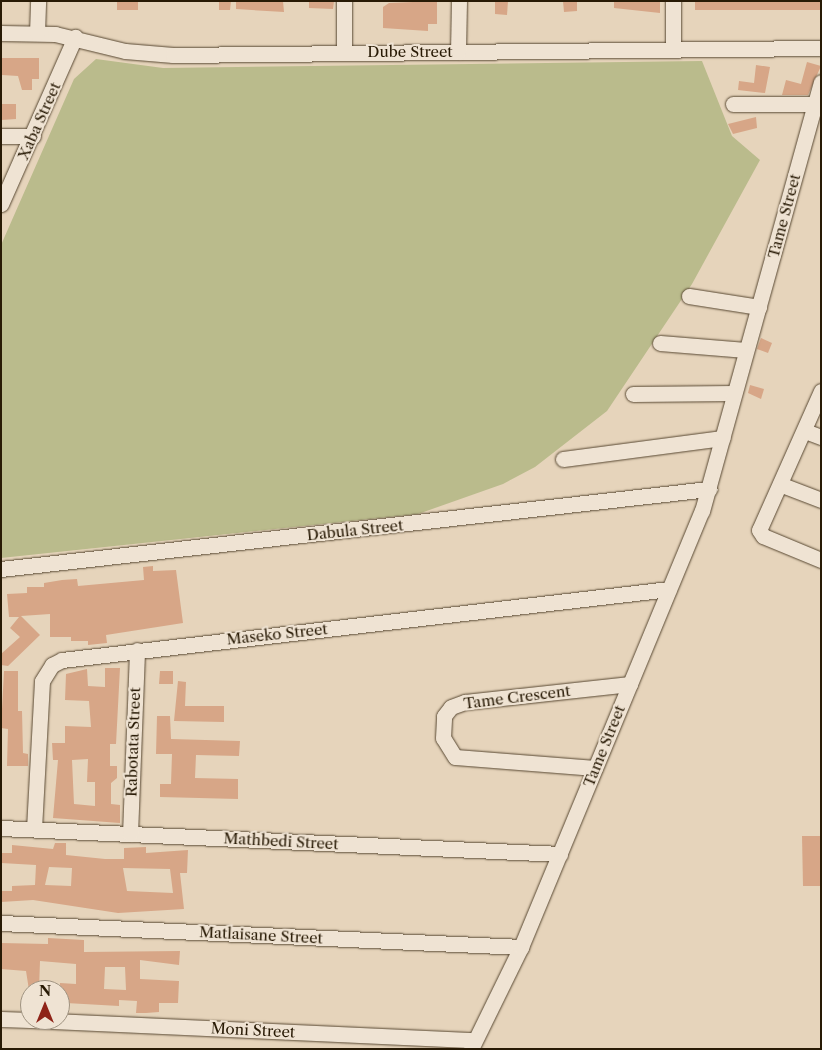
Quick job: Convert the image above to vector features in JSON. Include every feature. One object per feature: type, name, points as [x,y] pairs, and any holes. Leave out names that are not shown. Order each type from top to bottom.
[{"type":"street","points":[[37,33],[38,1]]},
{"type":"street","points":[[344,1],[344,53]]},
{"type":"street","points":[[458,52],[459,1]]},
{"type":"street","points":[[673,50],[674,1]]},
{"type":"street","name":"Dube Street","points":[[1,33],[37,33],[76,37],[125,51],[173,55],[821,48]]},
{"type":"street","name":"Xaba Street","points":[[1,204],[76,37]]},
{"type":"street","name":"Tame Street","points":[[473,1045],[521,947],[709,489],[821,82]]},
{"type":"street","points":[[733,104],[815,104]]},
{"type":"street","points":[[1,136],[33,136]]},
{"type":"street","points":[[689,296],[758,307]]},
{"type":"street","points":[[660,343],[746,350]]},
{"type":"street","points":[[821,391],[782,486],[759,533],[821,560]]},
{"type":"street","points":[[633,394],[734,393]]},
{"type":"street","points":[[805,431],[821,437]]},
{"type":"street","points":[[563,459],[723,438]]},
{"type":"street","points":[[782,486],[821,500]]},
{"type":"street","name":"Dabula Street","points":[[1,569],[709,489]]},
{"type":"street","name":"Maseko Street","points":[[34,829],[45,674],[62,660],[669,590]]},
{"type":"street","name":"Rabotata Street","points":[[130,834],[138,650]]},
{"type":"street","name":"Tame Crescent","points":[[595,768],[455,757],[445,743],[444,716],[451,706],[465,702],[630,684]]},
{"type":"street","name":"Mathbedi Street","points":[[1,828],[560,854]]},
{"type":"street","name":"Matlaisane Street","points":[[1,922],[521,947]]},
{"type":"street","name":"Moni Street","points":[[1,1019],[20,1020]]},
{"type":"street","name":"Moni Street","points":[[70,1022],[473,1045]]},
{"type":"green space","points":[[96,59],[163,68],[702,61],[732,136],[760,160],[692,284],[607,411],[535,467],[503,484],[418,514],[1,558],[1,245],[74,79]]},
{"type":"building","points":[[117,1],[138,1],[138,10],[117,10]]},
{"type":"building","points":[[219,1],[231,1],[230,10],[219,10]]},
{"type":"building","points":[[236,1],[283,1],[284,12],[236,9]]},
{"type":"building","points":[[309,1],[334,1],[333,9],[309,8]]},
{"type":"building","points":[[437,1],[437,24],[428,24],[428,31],[383,28],[383,7],[389,3]]},
{"type":"building","points":[[495,1],[508,1],[507,15],[495,14]]},
{"type":"building","points":[[563,1],[577,1],[577,11],[564,12]]},
{"type":"building","points":[[614,1],[660,1],[660,13],[614,8]]},
{"type":"building","points":[[695,1],[821,1],[821,10],[695,10]]},
{"type":"building","points":[[2,58],[39,58],[39,79],[32,79],[32,90],[22,90],[18,76],[2,75]]},
{"type":"building","points":[[807,62],[821,66],[808,95],[782,95],[786,80],[801,84]]},
{"type":"building","points":[[756,65],[770,67],[765,93],[738,90],[739,81],[754,83]]},
{"type":"building","points":[[1,104],[16,104],[16,119],[1,120]]},
{"type":"building","points":[[756,117],[757,128],[733,134],[728,124]]},
{"type":"building","points":[[761,338],[772,343],[768,353],[757,349]]},
{"type":"building","points":[[750,385],[764,389],[761,399],[748,393]]},
{"type":"building","points":[[153,566],[153,571],[176,570],[183,623],[106,635],[107,643],[88,645],[88,641],[71,641],[71,637],[50,637],[50,614],[21,616],[40,635],[8,666],[1,665],[1,654],[20,637],[10,628],[19,617],[9,617],[7,594],[27,593],[27,587],[44,587],[44,583],[62,580],[77,579],[78,586],[144,580],[143,567]]},
{"type":"building","points":[[105,668],[120,668],[116,744],[110,744],[110,766],[117,766],[117,778],[111,783],[111,804],[120,805],[120,823],[53,818],[58,760],[53,760],[52,743],[65,743],[65,726],[91,727],[89,701],[65,700],[66,674],[87,669],[88,686],[105,687]],"holes":[[[88,759],[87,782],[95,782],[95,806],[74,804],[72,760]]]},
{"type":"building","points":[[4,671],[18,671],[18,711],[22,711],[23,753],[28,754],[28,766],[7,766],[8,729],[1,728]]},
{"type":"building","points":[[160,671],[173,671],[173,684],[159,684]]},
{"type":"building","points":[[178,681],[186,682],[185,706],[224,706],[224,722],[174,721]]},
{"type":"building","points":[[157,716],[170,716],[171,739],[240,741],[239,756],[196,755],[195,778],[238,779],[238,799],[160,797],[160,784],[171,784],[172,754],[156,754]]},
{"type":"building","points":[[802,836],[821,836],[821,886],[803,886]]},
{"type":"building","points":[[55,843],[66,843],[66,855],[105,859],[124,859],[124,848],[146,847],[146,853],[188,850],[187,873],[180,873],[184,909],[118,913],[33,900],[1,902],[1,891],[12,891],[12,886],[35,885],[36,865],[1,863],[1,853],[12,853],[12,845],[53,849]],"holes":[[[49,867],[72,868],[71,886],[45,885]],[[123,868],[170,869],[173,893],[127,891]]]},
{"type":"building","points":[[48,938],[84,940],[84,952],[180,951],[179,965],[140,960],[140,979],[179,981],[178,1003],[159,1003],[159,1012],[146,1013],[136,1013],[137,1001],[119,1000],[119,1006],[70,1003],[70,984],[76,984],[76,964],[40,961],[39,980],[27,980],[26,971],[1,969],[1,943],[48,944]],"holes":[[[105,967],[125,967],[126,990],[104,989]]]}]
